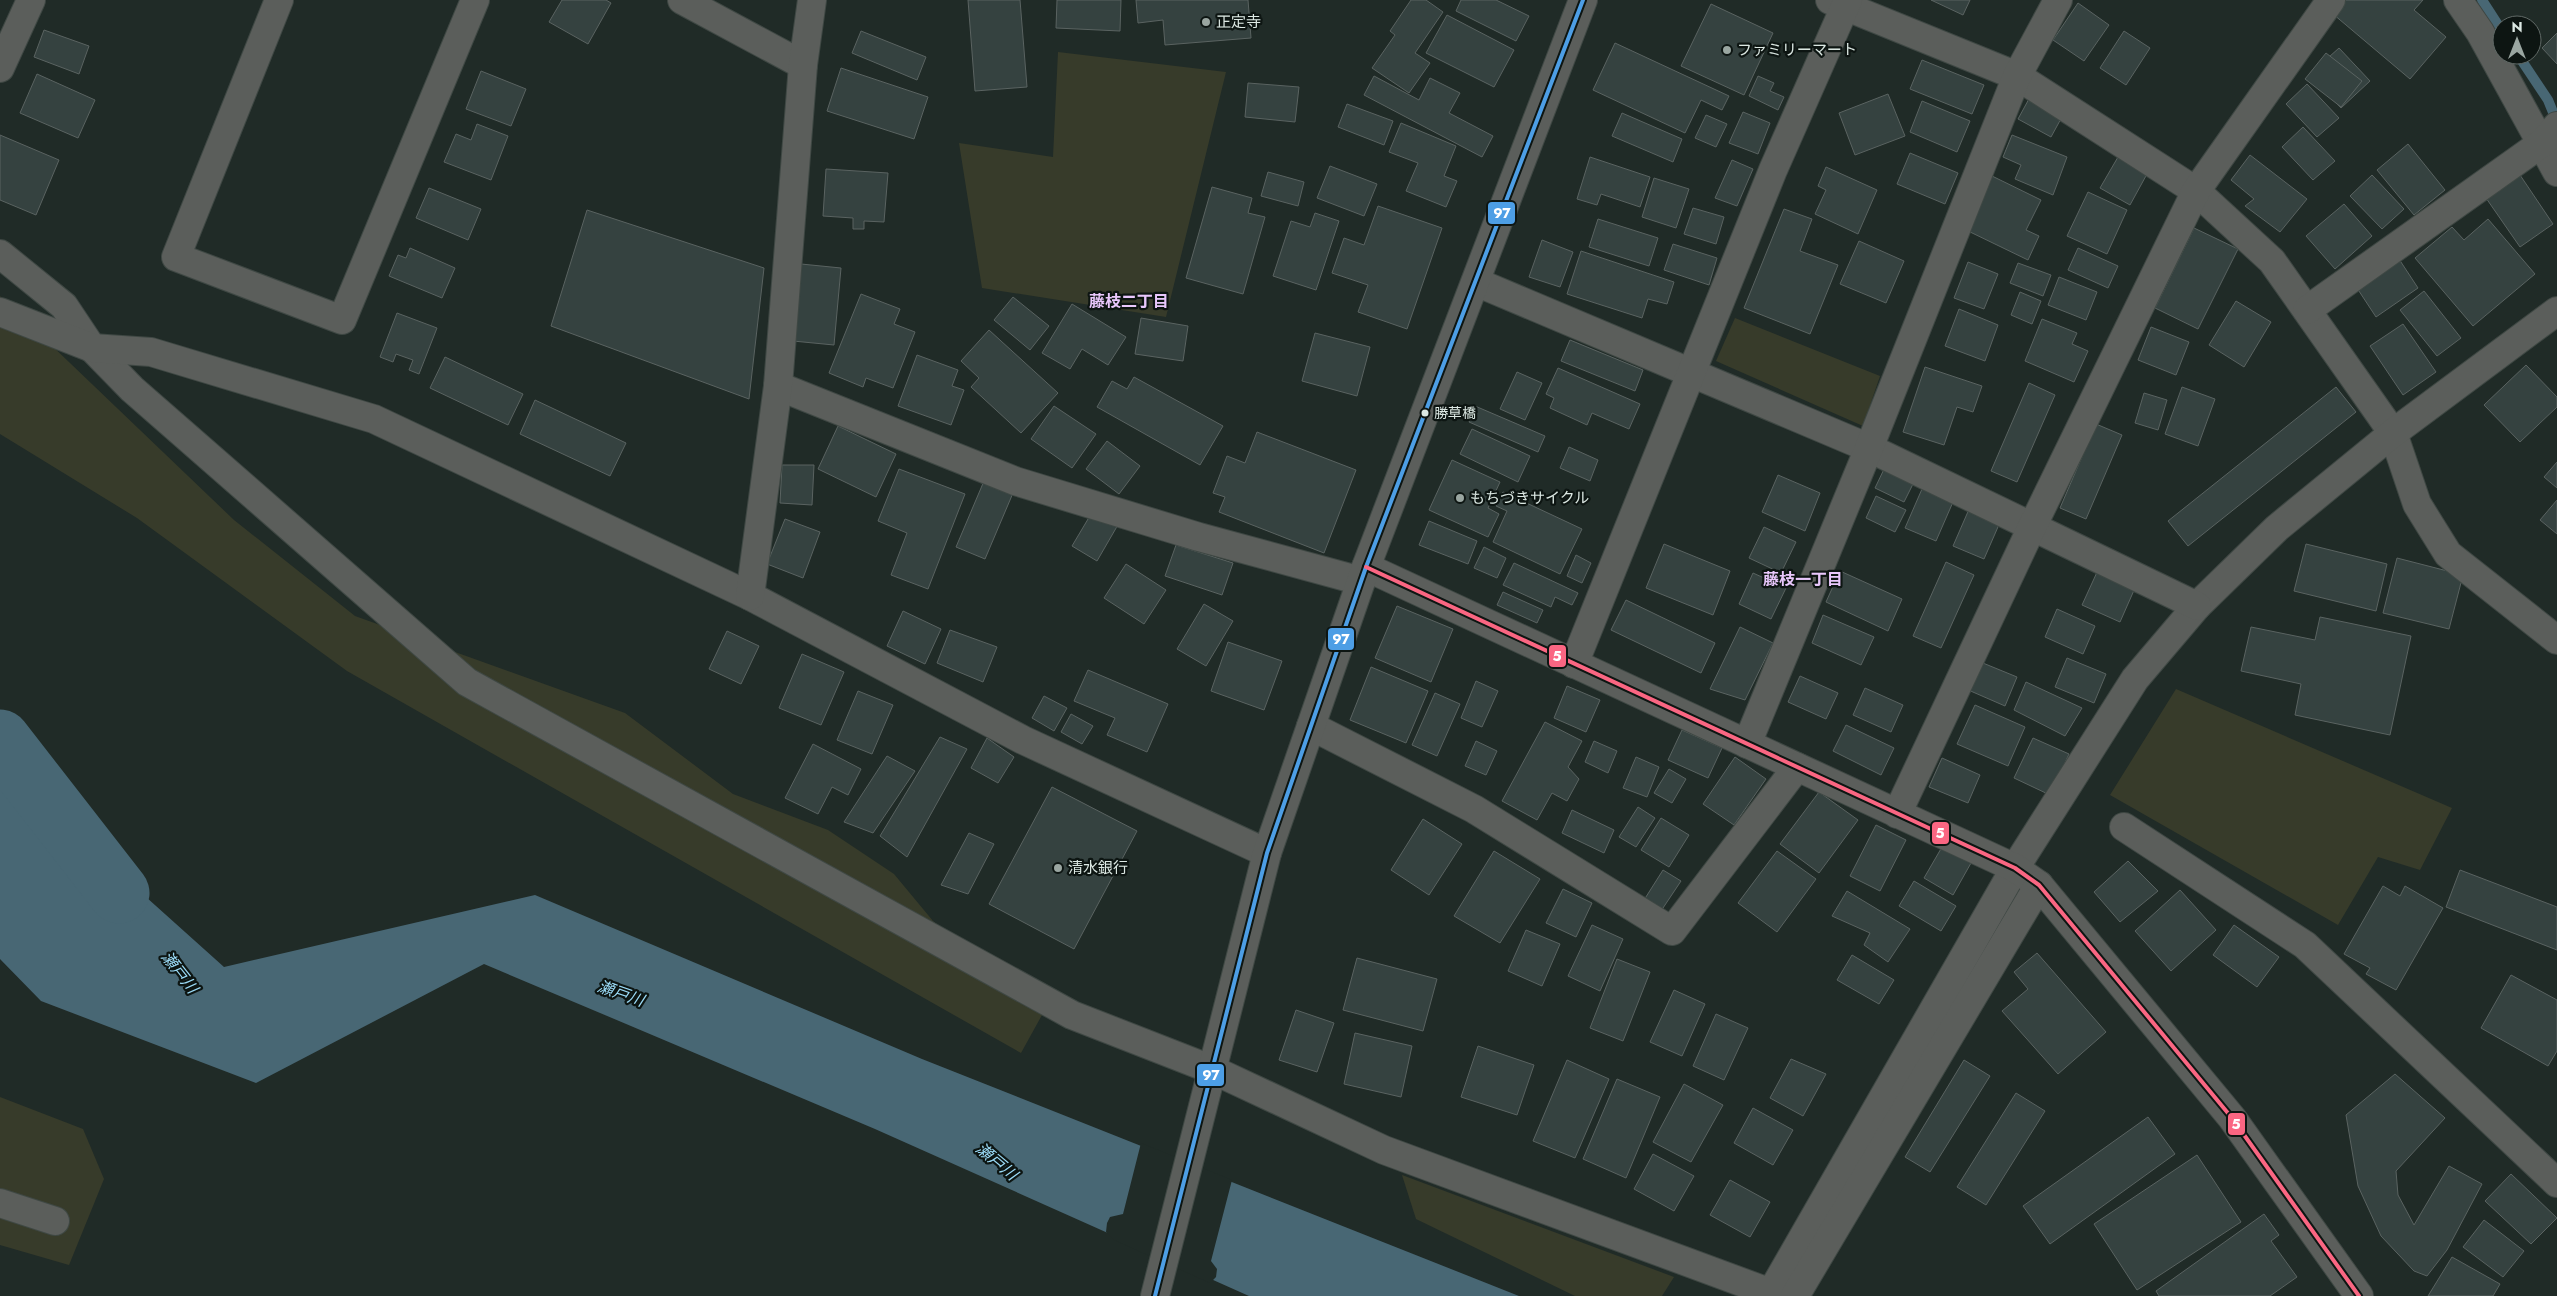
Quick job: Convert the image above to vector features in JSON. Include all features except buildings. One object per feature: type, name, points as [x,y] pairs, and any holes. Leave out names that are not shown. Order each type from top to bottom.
[{"type":"street","points":[[0,68],[31,0]]},
{"type":"street","points":[[279,0],[176,257],[342,320],[474,0]]},
{"type":"street","points":[[682,0],[803,65]]},
{"type":"street","points":[[750,596],[778,386],[803,65],[812,0]]},
{"type":"street","points":[[1155,1296],[1214,1070],[1267,853],[1363,574],[1583,0]]},
{"type":"street","points":[[1747,744],[1869,448],[2017,76],[2058,0]]},
{"type":"street","points":[[1897,814],[2032,527],[2196,191],[2331,0]]},
{"type":"street","points":[[2458,0],[2549,134],[2557,172]]},
{"type":"street","points":[[1574,664],[1693,373],[1841,2],[2017,76],[2196,191],[2272,261],[2393,433],[2417,504],[2448,554],[2556,638]]},
{"type":"street","points":[[2307,310],[2549,134]]},
{"type":"street","points":[[0,254],[64,306],[92,348],[132,389],[467,682],[1072,1015],[1214,1070],[1384,1150],[1771,1293],[2015,868],[2136,679],[2197,606],[2277,528],[2393,433],[2557,311]]},
{"type":"street","points":[[1476,282],[1869,448],[2197,606]]},
{"type":"street","points":[[0,312],[92,348],[151,352],[374,418],[750,596],[1023,740],[1267,853]]},
{"type":"street","points":[[778,386],[1015,481],[1199,537],[1363,574],[1574,664],[2015,868],[2038,885],[2232,1118],[2359,1296]]},
{"type":"street","points":[[1311,726],[1474,809],[1672,931],[1797,767]]},
{"type":"street","points":[[2124,828],[2305,944],[2557,1183]]},
{"type":"street","points":[[1795,1296],[2038,885]]},
{"type":"street","points":[[0,1203],[55,1220]]},
{"type":"green space","points":[[1058,52],[1226,72],[1166,317],[982,288],[959,143],[1053,157]]},
{"type":"green space","points":[[0,296],[234,520],[355,616],[625,713],[733,794],[828,830],[894,874],[933,921],[1042,1015],[1021,1053],[347,671],[137,518],[0,434]]},
{"type":"green space","points":[[1735,318],[1880,376],[1863,426],[1716,361]]},
{"type":"green space","points":[[2176,689],[2452,808],[2420,870],[2378,857],[2338,925],[2110,795]]},
{"type":"green space","points":[[0,1097],[83,1129],[104,1179],[69,1265],[0,1245]]},
{"type":"green space","points":[[1402,1175],[1674,1277],[1662,1296],[1575,1296],[1416,1219]]},
{"type":"water","points":[[0,766],[224,967],[535,895],[922,1059],[1519,1296],[1249,1296],[875,1129],[484,964],[256,1083],[41,1001],[0,959]]},
{"type":"pier","points":[[1141,1143],[1232,1180],[1211,1261],[1217,1269],[1216,1277],[1210,1283],[1114,1240],[1106,1232],[1110,1217],[1123,1214]]},
{"type":"waterway","points":[[2482,0],[2492,16]]},
{"type":"waterway","points":[[2525,65],[2548,100],[2557,122]]},
{"type":"waterway","name":"瀬戸川","points":[[0,740],[119,893]]},
{"type":"transit line","name":"97","points":[[1155,1296],[1267,853],[1366,567],[1583,0]]},
{"type":"transit line","name":"5","points":[[1366,567],[2015,868],[2039,885],[2232,1118],[2359,1296]]},
{"type":"place","name":"正定寺","points":[[1206,22]]},
{"type":"place","name":"ファミリーマート","points":[[1727,50]]},
{"type":"place","name":"勝草橋","points":[[1425,413]]},
{"type":"place","name":"もちづきサイクル","points":[[1460,498]]},
{"type":"place","name":"清水銀行","points":[[1058,868]]},
{"type":"district","name":"藤枝二丁目","points":[[1129,301]]},
{"type":"district","name":"藤枝一丁目","points":[[1803,579]]}]
